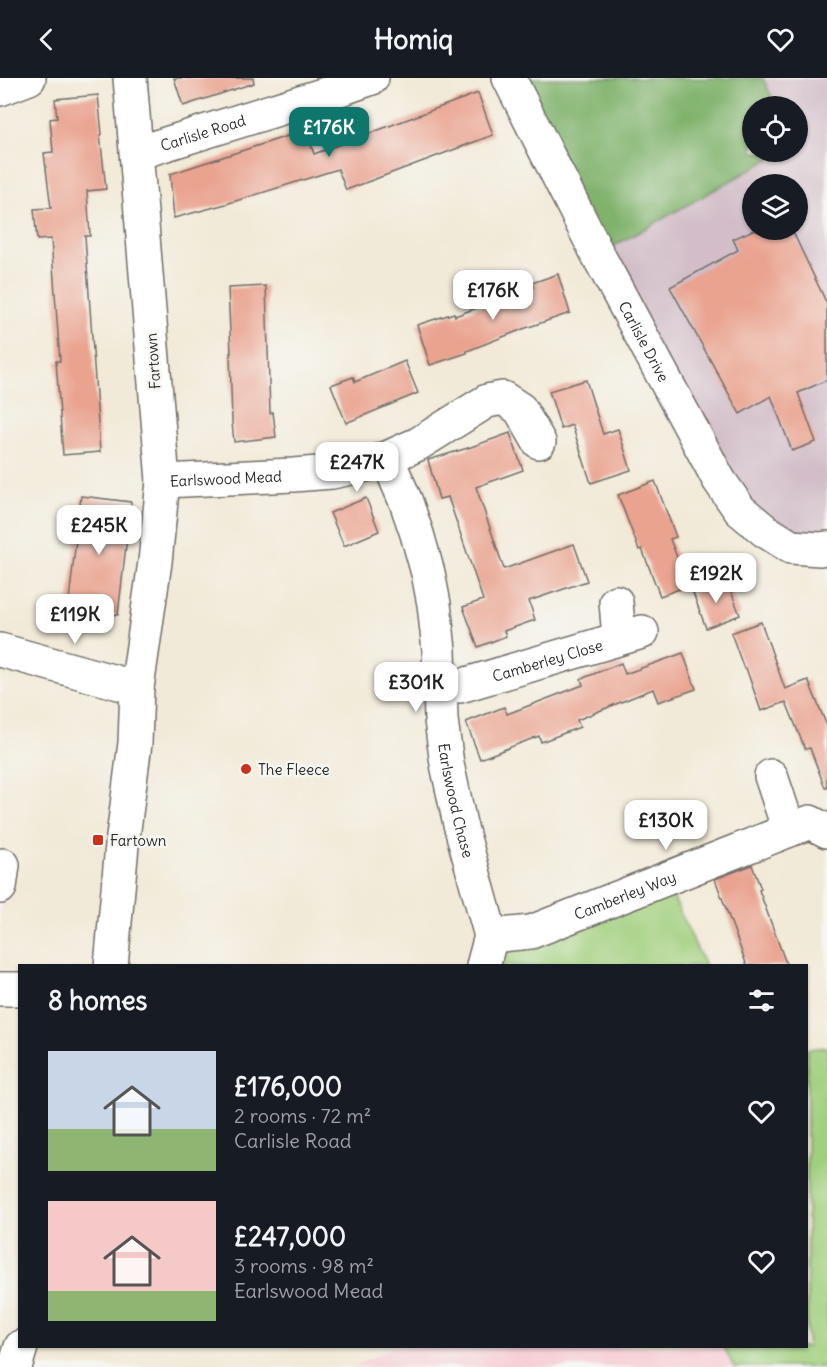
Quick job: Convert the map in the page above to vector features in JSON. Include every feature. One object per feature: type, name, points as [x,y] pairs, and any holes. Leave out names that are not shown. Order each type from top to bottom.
[{"type":"street","points":[[0,89],[29,78]]},
{"type":"street","name":"Fartown","points":[[111,964],[122,845],[135,743],[137,688],[155,562],[163,480],[130,78]]},
{"type":"street","name":"Carlisle Road","points":[[137,153],[372,78]]},
{"type":"street","name":"Carlisle Drive","points":[[509,78],[598,255],[718,480],[740,510],[764,530],[791,547],[827,548]]},
{"type":"street","name":"Earlswood Mead","points":[[163,480],[292,475],[332,472],[365,465],[418,444],[487,401],[503,398],[520,409],[539,442]]},
{"type":"street","name":"Earlswood Chase","points":[[387,458],[406,502],[428,573],[434,604],[441,720],[447,764],[487,951]]},
{"type":"street","name":"Camberley Close","points":[[440,680],[460,686],[631,635],[616,602]]},
{"type":"street","points":[[0,651],[137,688]]},
{"type":"street","points":[[771,776],[789,830]]},
{"type":"street","name":"Camberley Way","points":[[487,951],[810,822],[827,831]]},
{"type":"street","points":[[0,989],[18,988]]},
{"type":"street","points":[[15,1367],[21,1348]]},
{"type":"shaded area","points":[[763,78],[827,78],[827,548],[764,530],[598,255],[742,174],[742,240],[808,240],[808,174],[743,174],[764,162],[808,162],[808,96],[771,96]]},
{"type":"shaded area","points":[[391,1348],[724,1348],[734,1367],[352,1367]]},
{"type":"green space","points":[[509,78],[763,78],[771,96],[742,96],[742,162],[764,162],[598,255]]},
{"type":"green space","points":[[665,879],[704,964],[484,964],[491,936]]},
{"type":"green space","points":[[827,1047],[827,1367],[734,1367],[724,1348],[808,1348],[808,1049]]},
{"type":"building","points":[[174,78],[253,78],[254,83],[183,106]]},
{"type":"building","points":[[478,93],[493,135],[346,190],[338,169],[174,218],[170,174],[306,130],[314,154]]},
{"type":"building","points":[[98,95],[106,189],[87,191],[90,236],[85,236],[100,452],[63,455],[56,361],[60,361],[51,239],[37,240],[34,209],[51,208],[44,153],[53,152],[50,119],[57,118],[55,99]]},
{"type":"building","points":[[742,235],[742,240],[797,240],[827,304],[827,380],[798,393],[816,442],[792,451],[771,396],[740,414],[670,287],[738,250],[733,239]]},
{"type":"building","points":[[558,274],[570,313],[430,365],[417,325],[454,313],[455,316],[533,287],[532,283]]},
{"type":"building","points":[[266,286],[270,413],[273,412],[276,437],[234,442],[228,288]]},
{"type":"building","points":[[405,361],[418,393],[346,423],[331,385],[353,377],[355,382]]},
{"type":"building","points":[[586,380],[603,434],[618,429],[631,470],[591,483],[572,425],[561,429],[549,391]]},
{"type":"building","points":[[510,433],[523,470],[476,487],[504,569],[574,544],[587,581],[529,601],[535,620],[504,631],[506,636],[478,647],[463,607],[483,600],[448,497],[439,499],[428,460]]},
{"type":"building","points":[[655,481],[676,537],[670,539],[688,586],[660,596],[618,495]]},
{"type":"building","points":[[81,496],[131,502],[118,615],[68,609]]},
{"type":"building","points":[[366,498],[379,531],[344,546],[330,513]]},
{"type":"building","points":[[727,581],[740,615],[706,628],[693,593]]},
{"type":"building","points":[[761,622],[785,689],[808,680],[827,726],[827,788],[825,788],[810,748],[805,749],[786,702],[761,711],[746,668],[744,669],[731,633]]},
{"type":"building","points":[[683,653],[696,689],[658,702],[653,689],[577,720],[580,727],[541,742],[539,736],[480,759],[466,722],[504,707],[507,714],[583,685],[581,679],[621,663],[625,674]]},
{"type":"building","points":[[752,865],[786,964],[746,964],[715,879]]},
{"type":"place","name":"The Fleece","points":[[246,769]]},
{"type":"place","name":"Fartown","points":[[98,840]]}]
